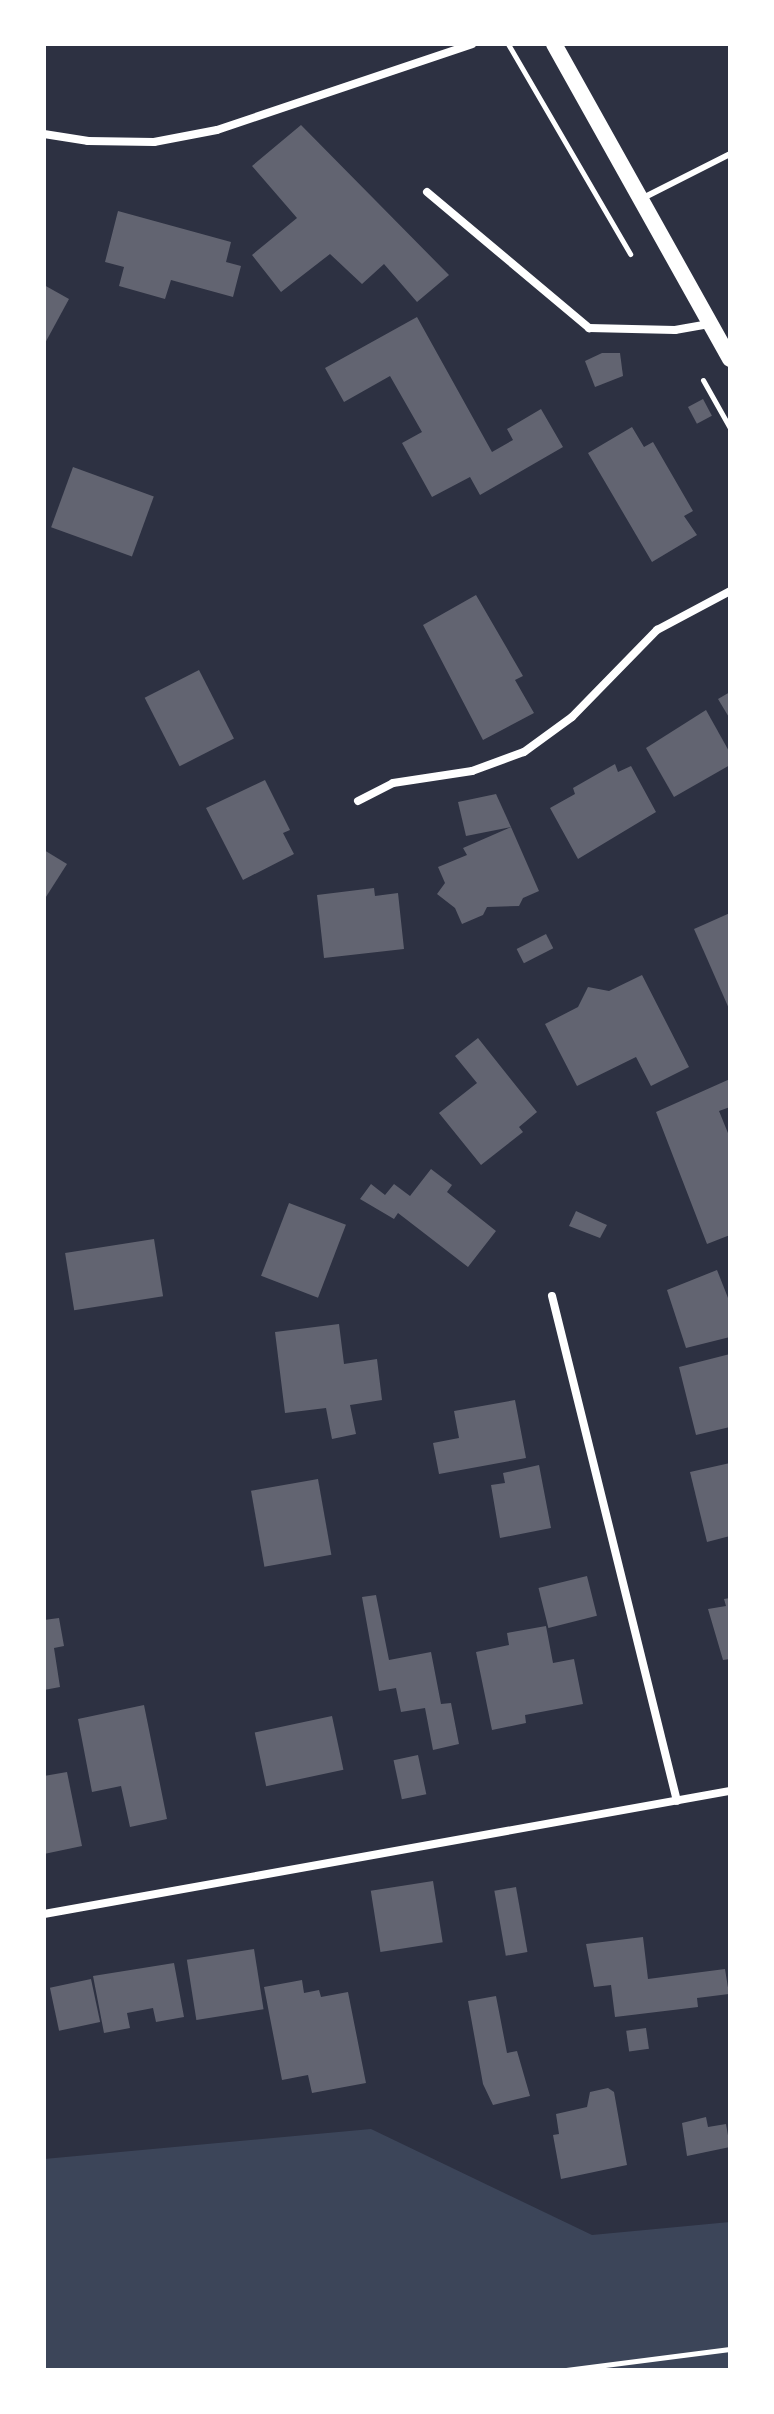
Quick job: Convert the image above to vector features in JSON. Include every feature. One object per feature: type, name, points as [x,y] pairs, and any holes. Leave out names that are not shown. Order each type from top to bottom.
[{"type":"main road","points":[[554,44],[730,359]]},
{"type":"street","points":[[44,134],[88,141],[154,142],[217,130],[472,44]]},
{"type":"street","points":[[427,192],[589,328],[675,330],[711,324]]},
{"type":"street","points":[[358,801],[393,783],[472,771],[524,752],[572,717],[614,669],[657,630],[730,591]]},
{"type":"street","points":[[552,1296],[677,1801]]},
{"type":"street","points":[[44,1914],[730,1791]]},
{"type":"lane","points":[[641,199],[730,154]]},
{"type":"path","points":[[566,2370],[730,2349]]},
{"type":"shaded area","points":[[371,2129],[592,2235],[730,2222],[730,2370],[44,2370],[44,2159]]},
{"type":"building","points":[[301,125],[449,275],[417,302],[384,264],[362,284],[330,254],[281,292],[252,255],[297,218],[252,166]]},
{"type":"building","points":[[118,211],[231,242],[226,262],[241,266],[233,297],[171,280],[165,299],[119,286],[124,267],[105,262]]},
{"type":"building","points":[[44,285],[69,299],[44,345]]},
{"type":"building","points":[[417,317],[492,452],[513,440],[507,429],[541,409],[563,447],[480,495],[470,477],[432,497],[402,443],[422,432],[390,376],[344,402],[325,368]]},
{"type":"building","points":[[602,353],[620,353],[623,376],[595,387],[585,361]]},
{"type":"building","points":[[703,399],[712,416],[697,424],[688,407]]},
{"type":"building","points":[[632,427],[644,447],[653,442],[693,511],[684,516],[697,535],[652,562],[588,453]]},
{"type":"building","points":[[73,467],[154,496],[132,557],[51,527]]},
{"type":"building","points":[[476,595],[523,676],[515,680],[534,713],[483,740],[423,625]]},
{"type":"building","points":[[199,670],[234,739],[180,766],[145,698]]},
{"type":"building","points":[[730,692],[730,719],[718,699]]},
{"type":"building","points":[[706,710],[730,753],[730,765],[674,797],[646,748]]},
{"type":"building","points":[[615,764],[618,772],[631,766],[656,812],[578,859],[550,808],[575,794],[573,788]]},
{"type":"building","points":[[265,780],[290,830],[283,833],[294,854],[243,880],[206,808]]},
{"type":"building","points":[[496,794],[511,827],[466,836],[458,802]]},
{"type":"building","points":[[511,827],[539,891],[523,898],[519,906],[487,907],[483,915],[462,924],[455,908],[437,894],[445,883],[438,867],[467,855],[463,848]]},
{"type":"building","points":[[44,850],[67,864],[44,900]]},
{"type":"building","points":[[374,888],[375,896],[398,893],[404,949],[324,958],[317,895]]},
{"type":"building","points":[[730,913],[730,1011],[694,929]]},
{"type":"building","points":[[546,934],[553,948],[524,963],[517,949]]},
{"type":"building","points":[[642,975],[689,1067],[651,1086],[636,1057],[577,1086],[545,1024],[578,1007],[588,987],[609,991]]},
{"type":"building","points":[[478,1038],[537,1112],[519,1127],[523,1132],[481,1165],[439,1113],[477,1083],[455,1056]]},
{"type":"building","points":[[730,1079],[730,1107],[719,1111],[730,1138],[730,1235],[707,1244],[656,1112]]},
{"type":"building","points":[[431,1169],[452,1185],[447,1192],[496,1231],[468,1267],[398,1213],[394,1219],[360,1199],[371,1184],[385,1195],[394,1184],[410,1196]]},
{"type":"building","points":[[289,1203],[346,1225],[318,1298],[261,1276]]},
{"type":"building","points":[[576,1211],[607,1225],[600,1238],[569,1226]]},
{"type":"building","points":[[154,1239],[163,1296],[74,1310],[65,1253]]},
{"type":"building","points":[[717,1270],[730,1303],[730,1337],[686,1348],[667,1290]]},
{"type":"building","points":[[339,1324],[344,1364],[377,1359],[382,1400],[350,1405],[356,1434],[332,1439],[326,1408],[285,1413],[275,1332]]},
{"type":"building","points":[[730,1354],[730,1427],[696,1435],[679,1367]]},
{"type":"building","points":[[515,1400],[526,1458],[439,1474],[433,1443],[459,1438],[454,1411]]},
{"type":"building","points":[[730,1463],[730,1536],[707,1542],[690,1472]]},
{"type":"building","points":[[539,1465],[551,1528],[500,1538],[491,1485],[505,1483],[503,1473]]},
{"type":"building","points":[[318,1479],[331,1555],[264,1567],[251,1491]]},
{"type":"building","points":[[587,1576],[597,1616],[548,1628],[538,1588]]},
{"type":"building","points":[[376,1595],[389,1660],[431,1652],[441,1704],[451,1703],[459,1744],[433,1750],[425,1708],[401,1712],[396,1688],[379,1691],[362,1597]]},
{"type":"building","points":[[730,1598],[730,1659],[723,1660],[708,1609],[726,1606],[724,1599]]},
{"type":"building","points":[[59,1618],[64,1646],[54,1648],[60,1687],[44,1690],[44,1620]]},
{"type":"building","points":[[546,1626],[553,1663],[574,1659],[583,1704],[525,1715],[526,1723],[492,1730],[476,1652],[509,1645],[507,1633]]},
{"type":"building","points":[[144,1705],[167,1819],[130,1827],[121,1786],[92,1792],[78,1719]]},
{"type":"building","points":[[332,1716],[343,1770],[266,1786],[255,1732]]},
{"type":"building","points":[[418,1755],[426,1794],[402,1799],[394,1760]]},
{"type":"building","points":[[67,1772],[82,1846],[44,1854],[44,1776]]},
{"type":"building","points":[[433,1881],[443,1942],[380,1952],[371,1891]]},
{"type":"building","points":[[516,1887],[527,1952],[506,1956],[494,1891]]},
{"type":"building","points":[[643,1937],[648,1979],[725,1969],[729,1994],[697,1998],[698,2007],[615,2017],[611,1985],[594,1987],[586,1944]]},
{"type":"building","points":[[254,1949],[264,2009],[196,2020],[187,1960]]},
{"type":"building","points":[[174,1963],[184,2017],[156,2022],[153,2008],[127,2013],[130,2028],[104,2033],[93,1976]]},
{"type":"building","points":[[91,1979],[100,2022],[59,2031],[50,1988]]},
{"type":"building","points":[[302,1980],[304,1993],[319,1990],[321,1997],[348,1992],[366,2083],[312,2093],[308,2075],[282,2080],[264,1987]]},
{"type":"building","points":[[496,1996],[507,2053],[517,2051],[530,2096],[493,2105],[483,2084],[468,2001]]},
{"type":"building","points":[[646,2028],[649,2049],[629,2052],[626,2031]]},
{"type":"building","points":[[608,2088],[614,2092],[627,2165],[561,2179],[553,2135],[559,2134],[556,2114],[587,2107],[590,2092]]},
{"type":"building","points":[[706,2117],[708,2127],[726,2124],[730,2147],[687,2156],[682,2123]]}]
